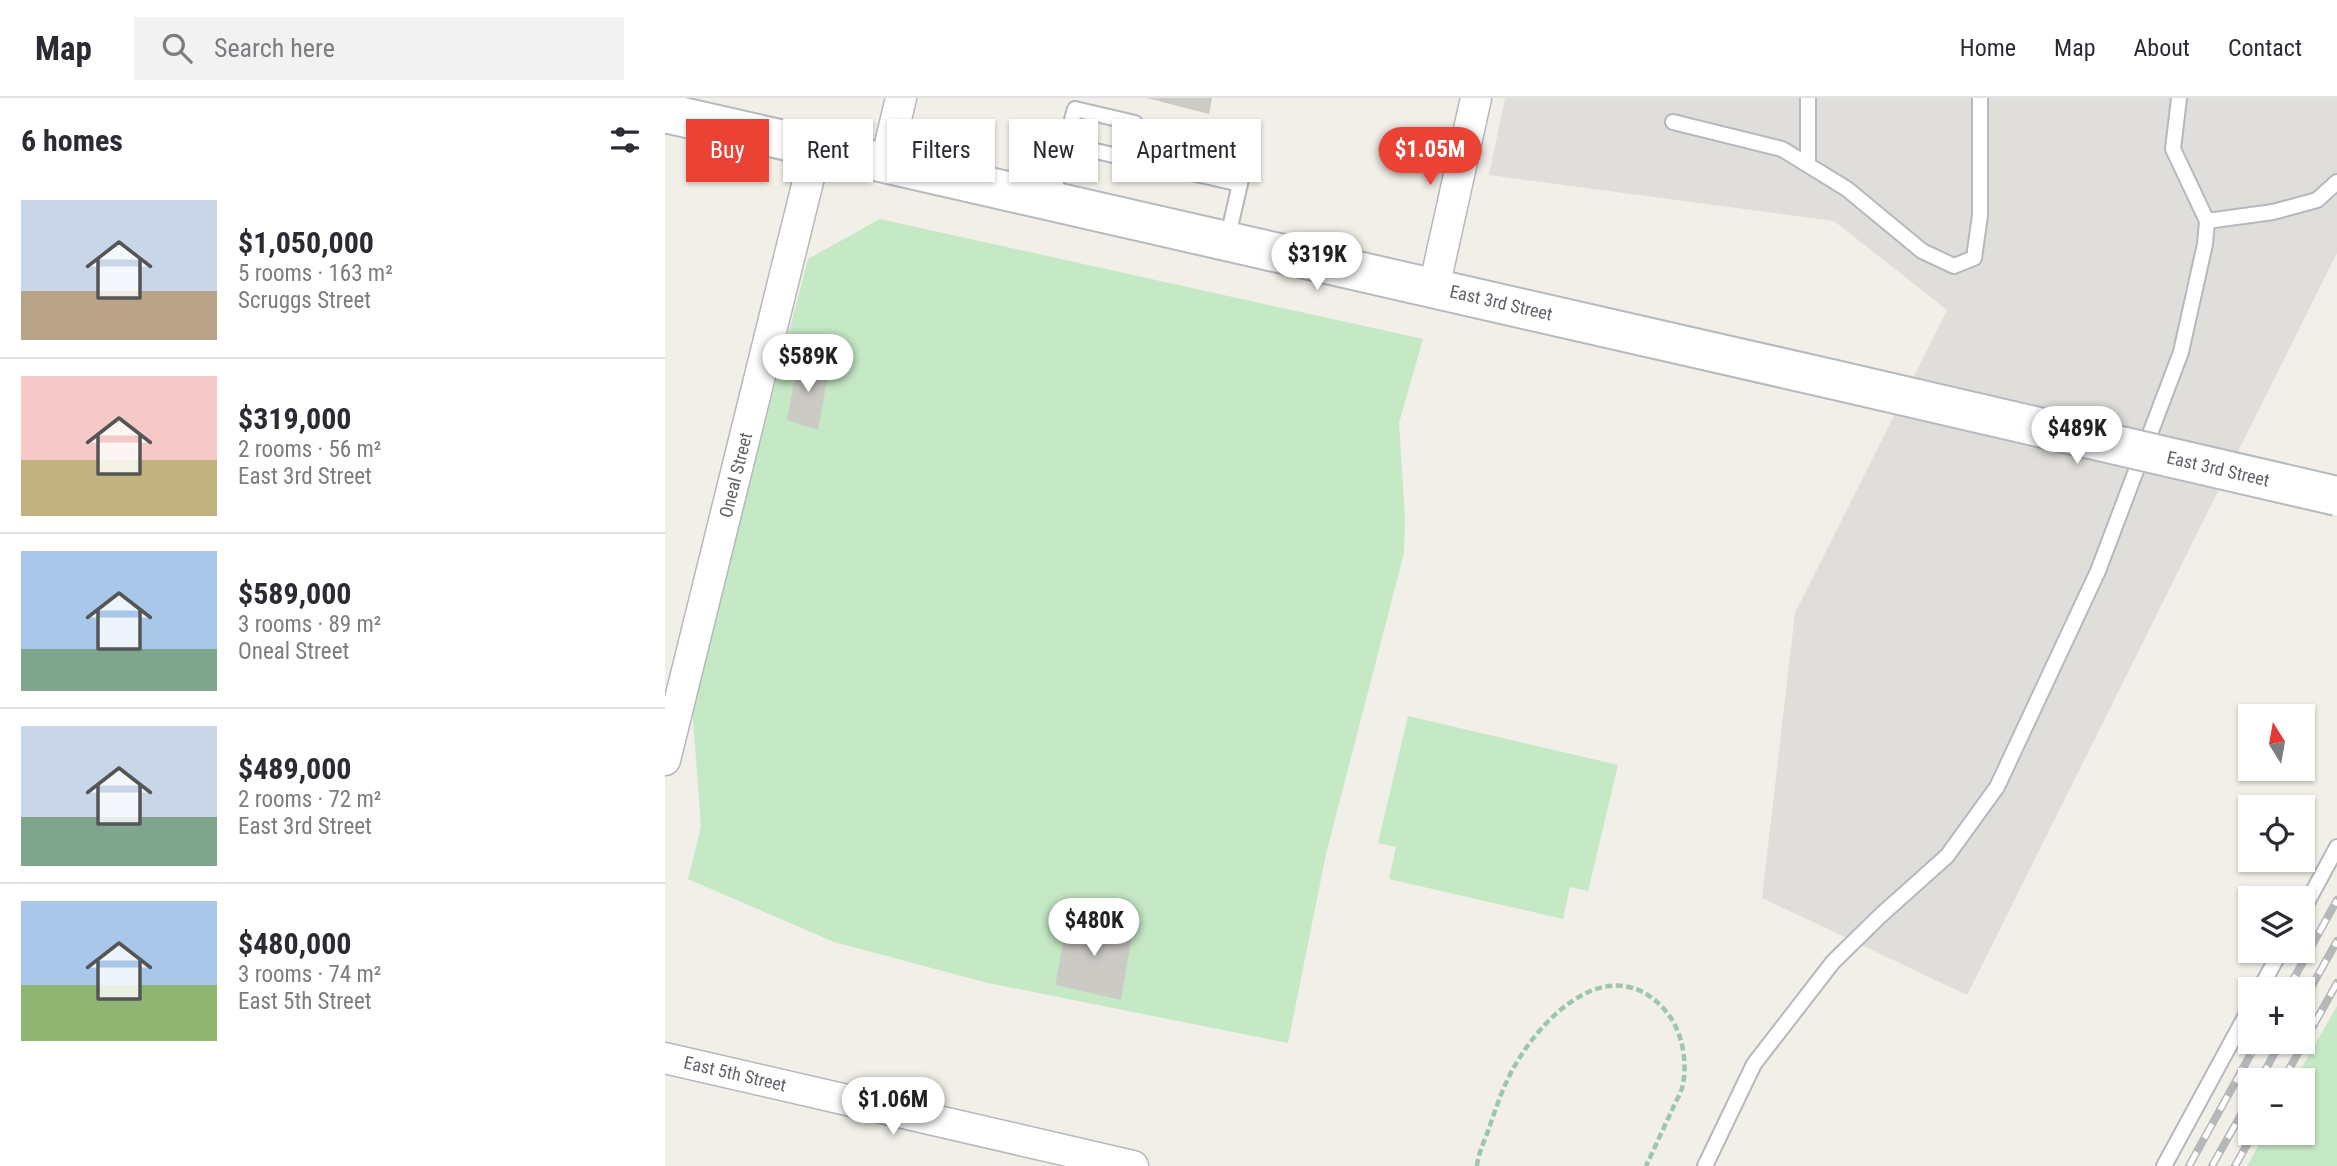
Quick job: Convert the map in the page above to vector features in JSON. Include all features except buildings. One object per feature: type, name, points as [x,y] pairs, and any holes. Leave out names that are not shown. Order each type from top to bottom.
[{"type":"main road","name":"East 3rd Street","points":[[665,113],[783,141]]},
{"type":"main road","name":"East 3rd Street","points":[[873,162],[2337,496]]},
{"type":"street","points":[[885,165],[901,98]]},
{"type":"street","points":[[1434,288],[1476,98]]},
{"type":"street","name":"Oneal Street","points":[[665,760],[808,182]]},
{"type":"street","name":"East 5th Street","points":[[665,1058],[1133,1166]]},
{"type":"lane","points":[[1808,98],[1808,165]]},
{"type":"lane","points":[[1672,122],[1782,149],[1847,188],[1922,251],[1954,265],[1975,258],[1980,215],[1980,98]]},
{"type":"lane","points":[[1706,1166],[1754,1064],[1833,962],[1947,856],[1997,787],[2098,571],[2176,365],[2205,244],[2207,222],[2173,149],[2179,98]]},
{"type":"lane","points":[[1072,119],[1075,109],[1118,119]]},
{"type":"lane","points":[[1098,152],[1240,184],[1226,242]]},
{"type":"lane","points":[[1051,202],[1056,182]]},
{"type":"lane","points":[[2207,222],[2273,212],[2317,200],[2337,182]]},
{"type":"lane","points":[[2315,888],[2337,847]]},
{"type":"lane","points":[[2164,1166],[2238,1030]]},
{"type":"path","points":[[1477,1166],[1495,1110],[1516,1063],[1541,1028],[1566,1004],[1592,990],[1619,985],[1638,990],[1658,1003],[1674,1020],[1683,1046],[1683,1085],[1646,1166]]},
{"type":"shaded area","points":[[1505,98],[2337,98],[2337,253],[1967,995],[1762,898],[1795,613],[1947,310],[1834,221],[1489,175]]},
{"type":"green space","points":[[880,219],[1423,339],[1399,423],[1405,517],[1404,553],[1326,854],[1288,1043],[988,983],[834,942],[688,879],[701,827],[692,704],[808,259]],"holes":[[[1068,916],[1133,931],[1121,999],[1055,985]]]},
{"type":"green space","points":[[1408,716],[1618,765],[1588,891],[1570,887],[1563,919],[1389,879],[1396,847],[1378,843]]},
{"type":"green space","points":[[2337,1006],[2337,1166],[2247,1166],[2259,1145],[2315,1145],[2315,1068],[2302,1068],[2310,1054],[2315,1054],[2315,1045]]},
{"type":"railway","points":[[2295,977],[2337,900]]},
{"type":"railway","points":[[2315,980],[2337,941]]},
{"type":"railway","points":[[2290,1068],[2337,983]]},
{"type":"railway","points":[[2189,1166],[2251,1054]]},
{"type":"railway","points":[[2266,1068],[2274,1054]]},
{"type":"railway","points":[[2212,1166],[2238,1120]]},
{"type":"railway","points":[[2235,1166],[2247,1145]]}]
